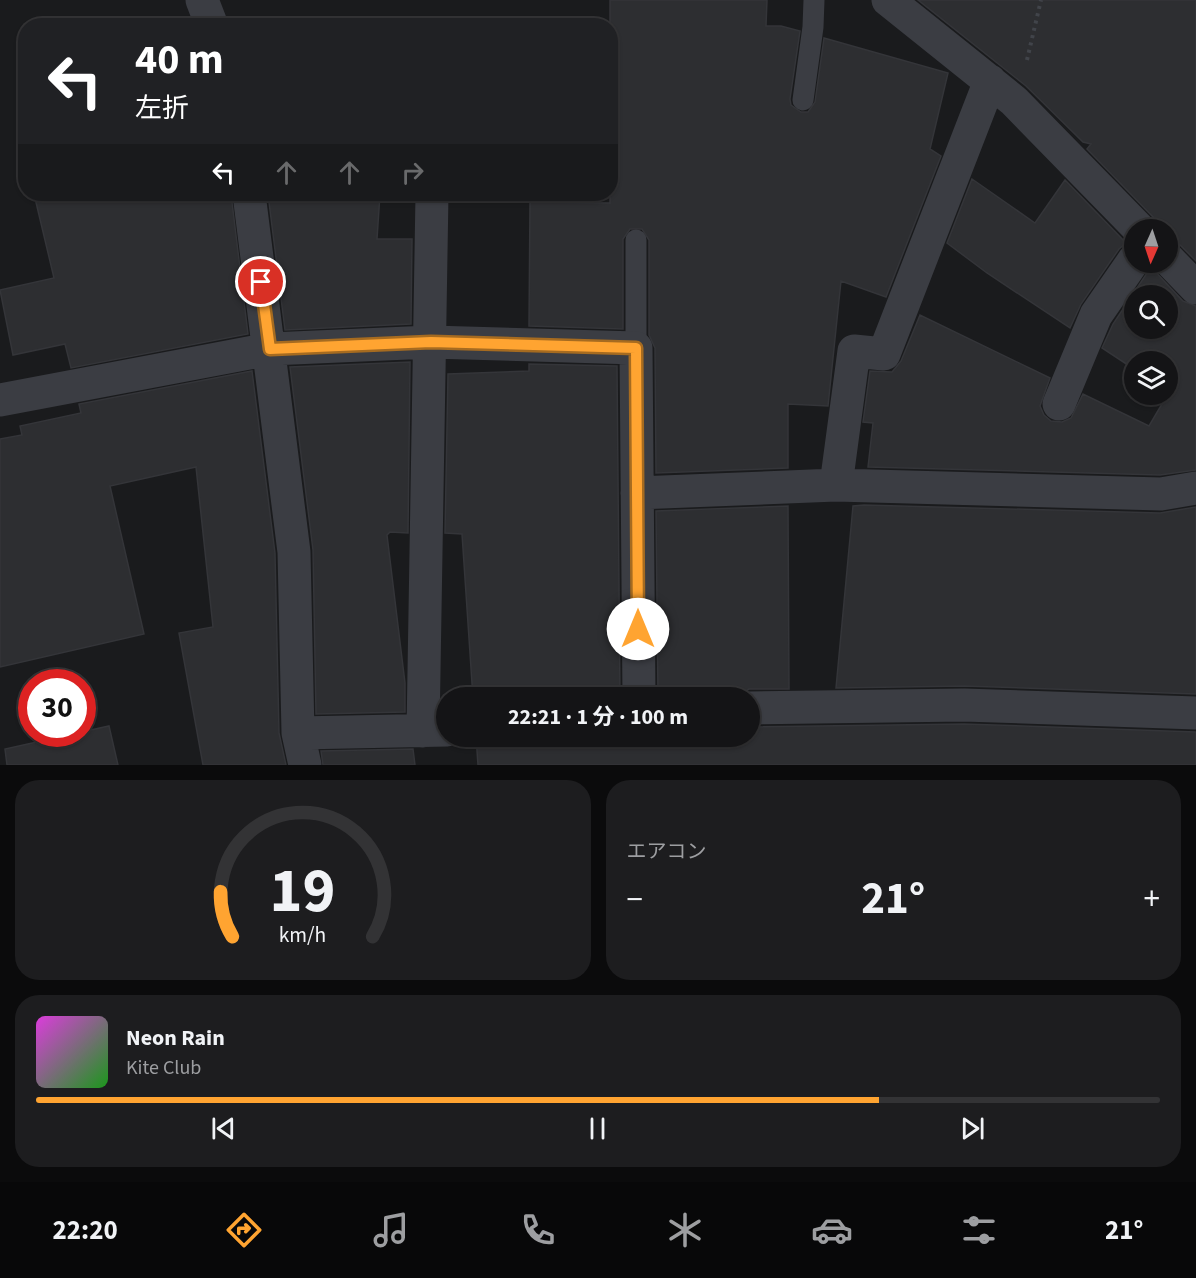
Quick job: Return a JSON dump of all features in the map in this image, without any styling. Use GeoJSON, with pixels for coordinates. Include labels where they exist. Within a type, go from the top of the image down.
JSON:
{"type":"FeatureCollection","features":[{"type":"Feature","properties":{"kind":"street"},"geometry":{"type":"LineString","coordinates":[[202,0],[209,18]]}},
{"type":"Feature","properties":{"kind":"street"},"geometry":{"type":"LineString","coordinates":[[888,0],[1002,91],[1129,219]]}},
{"type":"Feature","properties":{"kind":"street"},"geometry":{"type":"LineString","coordinates":[[836,484],[854,351],[884,354],[1002,91]]}},
{"type":"Feature","properties":{"kind":"street"},"geometry":{"type":"LineString","coordinates":[[250,201],[294,552],[298,733],[305,765]]}},
{"type":"Feature","properties":{"kind":"street"},"geometry":{"type":"LineString","coordinates":[[298,733],[435,731],[432,201]]}},
{"type":"Feature","properties":{"kind":"street"},"geometry":{"type":"LineString","coordinates":[[1178,269],[1196,288]]}},
{"type":"Feature","properties":{"kind":"street"},"geometry":{"type":"LineString","coordinates":[[1059,404],[1096,315],[1125,273]]}},
{"type":"Feature","properties":{"kind":"street"},"geometry":{"type":"LineString","coordinates":[[0,400],[270,349],[431,342],[636,348],[639,687]]}},
{"type":"Feature","properties":{"kind":"street"},"geometry":{"type":"LineString","coordinates":[[637,493],[836,484],[1161,495],[1196,488]]}},
{"type":"Feature","properties":{"kind":"street"},"geometry":{"type":"LineString","coordinates":[[760,708],[964,705],[1196,713]]}},
{"type":"Feature","properties":{"kind":"lane"},"geometry":{"type":"LineString","coordinates":[[803,100],[814,0]]}},
{"type":"Feature","properties":{"kind":"lane"},"geometry":{"type":"LineString","coordinates":[[636,240],[636,348]]}},
{"type":"Feature","properties":{"kind":"path"},"geometry":{"type":"LineString","coordinates":[[1002,91],[1041,0]]}},
{"type":"Feature","properties":{"kind":"building"},"geometry":{"type":"Polygon","coordinates":[[[610,0],[767,0],[766,26],[781,26],[800,31],[790,99],[791,105],[801,112],[808,112],[815,102],[824,38],[948,73],[930,149],[941,156],[886,297],[841,281],[828,406],[788,404],[788,468],[656,473],[655,348],[649,335],[649,240],[642,229],[630,229],[623,239],[623,329],[529,326],[530,202],[610,203],[610,201],[618,201],[618,18],[610,18],[610,0]]]}},
{"type":"Feature","properties":{"kind":"building"},"geometry":{"type":"Polygon","coordinates":[[[918,0],[1196,0],[1196,261],[1178,244],[1178,219],[1154,219],[1087,149],[1091,144],[1083,142],[1026,86],[918,0]]]}},
{"type":"Feature","properties":{"kind":"building"},"geometry":{"type":"Polygon","coordinates":[[[972,179],[1035,223],[1065,180],[1124,241],[1124,245],[1081,304],[1070,328],[987,273],[947,243],[972,179]]]}},
{"type":"Feature","properties":{"kind":"building"},"geometry":{"type":"Polygon","coordinates":[[[36,201],[232,201],[248,334],[71,368],[65,344],[13,355],[0,290],[54,278],[36,201]]]}},
{"type":"Feature","properties":{"kind":"building"},"geometry":{"type":"Polygon","coordinates":[[[269,201],[380,201],[377,239],[412,239],[411,324],[285,330],[269,201]]]}},
{"type":"Feature","properties":{"kind":"building"},"geometry":{"type":"Polygon","coordinates":[[[1147,273],[1157,273],[1168,285],[1139,285],[1147,273]]]}},
{"type":"Feature","properties":{"kind":"building"},"geometry":{"type":"Polygon","coordinates":[[[1178,296],[1183,301],[1196,306],[1196,470],[1160,475],[868,467],[873,423],[863,422],[870,371],[892,372],[901,361],[920,315],[1050,378],[1040,406],[1044,415],[1051,421],[1062,422],[1071,418],[1083,394],[1149,426],[1161,405],[1178,405],[1178,351],[1124,351],[1124,362],[1102,348],[1124,308],[1124,339],[1178,339],[1178,296]]]}},
{"type":"Feature","properties":{"kind":"building"},"geometry":{"type":"Polygon","coordinates":[[[410,362],[408,533],[390,532],[387,535],[405,683],[405,712],[316,714],[313,550],[290,367],[410,362]]]}},
{"type":"Feature","properties":{"kind":"building"},"geometry":{"type":"Polygon","coordinates":[[[529,364],[617,366],[620,687],[472,687],[462,534],[445,533],[448,374],[529,371],[529,364]]]}},
{"type":"Feature","properties":{"kind":"building"},"geometry":{"type":"Polygon","coordinates":[[[252,371],[275,553],[279,733],[286,765],[203,765],[179,633],[213,627],[196,467],[110,486],[144,634],[0,667],[0,439],[22,435],[20,426],[81,413],[79,404],[252,371]]]}},
{"type":"Feature","properties":{"kind":"building"},"geometry":{"type":"Polygon","coordinates":[[[788,506],[789,689],[658,687],[656,511],[788,506]]]}},
{"type":"Feature","properties":{"kind":"building"},"geometry":{"type":"Polygon","coordinates":[[[853,506],[1160,513],[1196,507],[1196,694],[964,686],[836,688],[853,506]]]}},
{"type":"Feature","properties":{"kind":"building"},"geometry":{"type":"Polygon","coordinates":[[[964,724],[1196,732],[1196,765],[478,765],[477,747],[760,747],[760,727],[964,724]]]}},
{"type":"Feature","properties":{"kind":"building"},"geometry":{"type":"Polygon","coordinates":[[[109,726],[118,765],[7,765],[5,749],[18,746],[96,747],[96,729],[109,726]]]}},
{"type":"Feature","properties":{"kind":"building"},"geometry":{"type":"Polygon","coordinates":[[[413,749],[415,765],[323,765],[321,751],[413,749]]]}},
{"type":"Feature","properties":{"kind":"route"},"geometry":{"type":"LineString","coordinates":[[261,282],[270,349],[431,342],[636,348],[638,629]]}}]}
